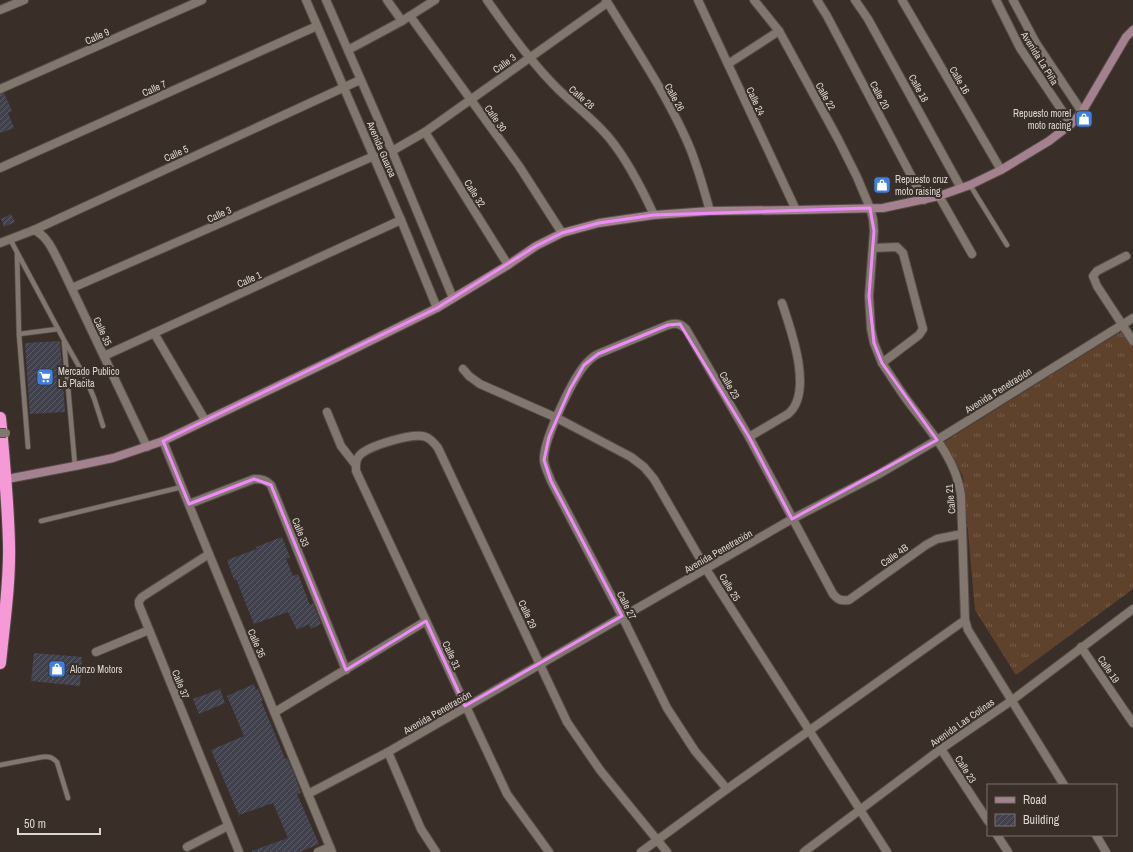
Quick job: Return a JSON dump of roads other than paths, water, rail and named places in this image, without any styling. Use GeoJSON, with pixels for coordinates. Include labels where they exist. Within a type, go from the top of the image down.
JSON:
{"type":"FeatureCollection","features":[{"type":"Feature","properties":{"kind":"highway"},"geometry":{"type":"LineString","coordinates":[[0,418],[3,480],[9,545],[6,608],[0,663]]}},
{"type":"Feature","properties":{"kind":"main road"},"geometry":{"type":"LineString","coordinates":[[3,480],[113,458],[164,441],[437,308],[536,246],[562,233],[599,223],[654,215],[710,211],[883,208],[924,200],[970,185],[1001,170],[1049,141],[1071,124],[1082,112],[1126,37],[1133,30]]}},
{"type":"Feature","properties":{"kind":"street"},"geometry":{"type":"LineString","coordinates":[[4,5],[24,0]]}},
{"type":"Feature","properties":{"kind":"street","name":"Calle 9"},"geometry":{"type":"LineString","coordinates":[[0,89],[202,0]]}},
{"type":"Feature","properties":{"kind":"street","name":"Avenida Guaroa"},"geometry":{"type":"LineString","coordinates":[[306,0],[374,156],[437,308]]}},
{"type":"Feature","properties":{"kind":"street","name":"Avenida Guaroa"},"geometry":{"type":"LineString","coordinates":[[326,0],[392,151],[453,298]]}},
{"type":"Feature","properties":{"kind":"street"},"geometry":{"type":"LineString","coordinates":[[387,0],[402,21]]}},
{"type":"Feature","properties":{"kind":"street"},"geometry":{"type":"LineString","coordinates":[[348,50],[402,21],[435,0]]}},
{"type":"Feature","properties":{"kind":"street","name":"Calle 28"},"geometry":{"type":"LineString","coordinates":[[487,0],[530,57],[553,84],[610,138],[643,193],[654,215]]}},
{"type":"Feature","properties":{"kind":"street","name":"Calle 24"},"geometry":{"type":"LineString","coordinates":[[698,0],[796,210]]}},
{"type":"Feature","properties":{"kind":"street","name":"Calle 22"},"geometry":{"type":"LineString","coordinates":[[754,0],[779,31],[847,158],[870,208]]}},
{"type":"Feature","properties":{"kind":"street","name":"Calle 20"},"geometry":{"type":"LineString","coordinates":[[817,0],[831,22],[924,200]]}},
{"type":"Feature","properties":{"kind":"street","name":"Calle 18"},"geometry":{"type":"LineString","coordinates":[[856,0],[876,32],[961,188]]}},
{"type":"Feature","properties":{"kind":"street","name":"Calle 16"},"geometry":{"type":"LineString","coordinates":[[902,0],[1001,170]]}},
{"type":"Feature","properties":{"kind":"street","name":"Avenida La Piña"},"geometry":{"type":"LineString","coordinates":[[996,0],[1020,48],[1071,124]]}},
{"type":"Feature","properties":{"kind":"street","name":"Calle 3"},"geometry":{"type":"LineString","coordinates":[[392,151],[425,132],[471,100],[606,1]]}},
{"type":"Feature","properties":{"kind":"street","name":"Calle 26"},"geometry":{"type":"LineString","coordinates":[[606,1],[648,68],[687,141],[700,175],[710,211]]}},
{"type":"Feature","properties":{"kind":"street","name":"Avenida La Piña"},"geometry":{"type":"LineString","coordinates":[[1015,1],[1036,44],[1082,112]]}},
{"type":"Feature","properties":{"kind":"street","name":"Calle 30"},"geometry":{"type":"LineString","coordinates":[[410,16],[518,166],[562,233]]}},
{"type":"Feature","properties":{"kind":"street","name":"Calle 7"},"geometry":{"type":"LineString","coordinates":[[0,168],[317,26]]}},
{"type":"Feature","properties":{"kind":"street"},"geometry":{"type":"LineString","coordinates":[[728,64],[779,31]]}},
{"type":"Feature","properties":{"kind":"street","name":"Calle 5"},"geometry":{"type":"LineString","coordinates":[[0,243],[34,230],[360,80]]}},
{"type":"Feature","properties":{"kind":"street","name":"Calle 32"},"geometry":{"type":"LineString","coordinates":[[425,132],[508,264]]}},
{"type":"Feature","properties":{"kind":"street","name":"Calle 3"},"geometry":{"type":"LineString","coordinates":[[72,288],[374,156]]}},
{"type":"Feature","properties":{"kind":"street"},"geometry":{"type":"LineString","coordinates":[[939,196],[972,254]]}},
{"type":"Feature","properties":{"kind":"street","name":"Calle 21"},"geometry":{"type":"LineString","coordinates":[[870,208],[873,219],[870,296],[871,329],[874,343],[882,363],[937,440],[950,461],[959,482],[961,495],[965,620],[968,630],[972,639],[1063,784]]}},
{"type":"Feature","properties":{"kind":"street","name":"Calle 1"},"geometry":{"type":"LineString","coordinates":[[104,356],[401,220]]}},
{"type":"Feature","properties":{"kind":"street","name":"Calle 35"},"geometry":{"type":"LineString","coordinates":[[34,230],[40,233],[48,242],[72,288],[147,447]]}},
{"type":"Feature","properties":{"kind":"street"},"geometry":{"type":"LineString","coordinates":[[873,248],[897,247],[903,253],[923,329],[919,335],[882,363]]}},
{"type":"Feature","properties":{"kind":"street"},"geometry":{"type":"LineString","coordinates":[[1126,256],[1097,271],[1093,276],[1097,286],[1133,341]]}},
{"type":"Feature","properties":{"kind":"street"},"geometry":{"type":"LineString","coordinates":[[748,437],[788,414],[798,402],[800,385],[799,365],[789,323],[782,303]]}},
{"type":"Feature","properties":{"kind":"street","name":"Avenida Penetración"},"geometry":{"type":"LineString","coordinates":[[308,794],[388,752],[465,706],[792,519],[879,474],[937,440],[1133,318]]}},
{"type":"Feature","properties":{"kind":"street","name":"Calle 23"},"geometry":{"type":"LineString","coordinates":[[557,418],[572,384],[584,365],[592,357],[668,325],[674,323],[680,324],[686,329],[748,437],[833,594],[842,601]]}},
{"type":"Feature","properties":{"kind":"street"},"geometry":{"type":"LineString","coordinates":[[154,333],[205,420]]}},
{"type":"Feature","properties":{"kind":"street","name":"Calle 25"},"geometry":{"type":"LineString","coordinates":[[463,369],[469,376],[480,384],[557,418],[631,457],[644,466],[654,479],[706,569],[887,852]]}},
{"type":"Feature","properties":{"kind":"street","name":"Calle 31"},"geometry":{"type":"LineString","coordinates":[[327,412],[341,446],[357,461],[356,471],[507,794],[549,852]]}},
{"type":"Feature","properties":{"kind":"street","name":"Calle 27"},"geometry":{"type":"LineString","coordinates":[[557,418],[545,448],[544,460],[555,488],[622,616],[667,708],[695,751],[727,789]]}},
{"type":"Feature","properties":{"kind":"street","name":"Calle 29"},"geometry":{"type":"LineString","coordinates":[[357,461],[368,449],[406,437],[427,437],[438,448],[567,722],[600,770],[667,852]]}},
{"type":"Feature","properties":{"kind":"street","name":"Calle 35"},"geometry":{"type":"LineString","coordinates":[[164,441],[208,554],[275,712],[331,850]]}},
{"type":"Feature","properties":{"kind":"street","name":"Calle 33"},"geometry":{"type":"LineString","coordinates":[[189,504],[254,479],[261,479],[271,485],[346,670]]}},
{"type":"Feature","properties":{"kind":"street","name":"Calle 4B"},"geometry":{"type":"LineString","coordinates":[[842,601],[848,600],[932,541],[962,534]]}},
{"type":"Feature","properties":{"kind":"street","name":"Calle 37"},"geometry":{"type":"LineString","coordinates":[[208,554],[142,597],[139,601],[139,605],[239,852]]}},
{"type":"Feature","properties":{"kind":"street","name":"Avenida Las Colinas"},"geometry":{"type":"LineString","coordinates":[[804,852],[941,749],[1011,700],[1133,609]]}},
{"type":"Feature","properties":{"kind":"street"},"geometry":{"type":"LineString","coordinates":[[640,852],[965,620]]}},
{"type":"Feature","properties":{"kind":"street"},"geometry":{"type":"LineString","coordinates":[[275,712],[426,622]]}},
{"type":"Feature","properties":{"kind":"street"},"geometry":{"type":"LineString","coordinates":[[96,652],[149,630]]}},
{"type":"Feature","properties":{"kind":"street","name":"Calle 19"},"geometry":{"type":"LineString","coordinates":[[1081,647],[1133,723]]}},
{"type":"Feature","properties":{"kind":"street","name":"Calle 23"},"geometry":{"type":"LineString","coordinates":[[941,749],[987,819]]}},
{"type":"Feature","properties":{"kind":"street"},"geometry":{"type":"LineString","coordinates":[[388,752],[421,828],[436,852]]}},
{"type":"Feature","properties":{"kind":"street"},"geometry":{"type":"LineString","coordinates":[[187,847],[228,826]]}},
{"type":"Feature","properties":{"kind":"street"},"geometry":{"type":"LineString","coordinates":[[998,836],[1008,852]]}},
{"type":"Feature","properties":{"kind":"street"},"geometry":{"type":"LineString","coordinates":[[1097,836],[1106,852]]}},
{"type":"Feature","properties":{"kind":"street"},"geometry":{"type":"LineString","coordinates":[[318,852],[331,850]]}},
{"type":"Feature","properties":{"kind":"lane"},"geometry":{"type":"LineString","coordinates":[[970,185],[1007,245]]}},
{"type":"Feature","properties":{"kind":"lane"},"geometry":{"type":"LineString","coordinates":[[10,239],[85,377],[94,398],[103,426]]}},
{"type":"Feature","properties":{"kind":"lane"},"geometry":{"type":"LineString","coordinates":[[17,252],[19,334],[28,447]]}},
{"type":"Feature","properties":{"kind":"lane"},"geometry":{"type":"LineString","coordinates":[[19,334],[58,329]]}},
{"type":"Feature","properties":{"kind":"lane"},"geometry":{"type":"LineString","coordinates":[[64,340],[75,466]]}},
{"type":"Feature","properties":{"kind":"lane"},"geometry":{"type":"LineString","coordinates":[[41,521],[182,487]]}},
{"type":"Feature","properties":{"kind":"lane"},"geometry":{"type":"LineString","coordinates":[[0,765],[49,756],[54,758],[57,762],[68,798]]}},
{"type":"Feature","properties":{"kind":"place","name":"Repuesto morel moto racing"},"geometry":{"type":"Point","coordinates":[1084,119]}},
{"type":"Feature","properties":{"kind":"place","name":"Repuesto cruz moto raising"},"geometry":{"type":"Point","coordinates":[882,185]}},
{"type":"Feature","properties":{"kind":"place","name":"Mercado Publico La Placita"},"geometry":{"type":"Point","coordinates":[45,377]}},
{"type":"Feature","properties":{"kind":"place","name":"Alonzo Motors"},"geometry":{"type":"Point","coordinates":[57,669]}}]}
